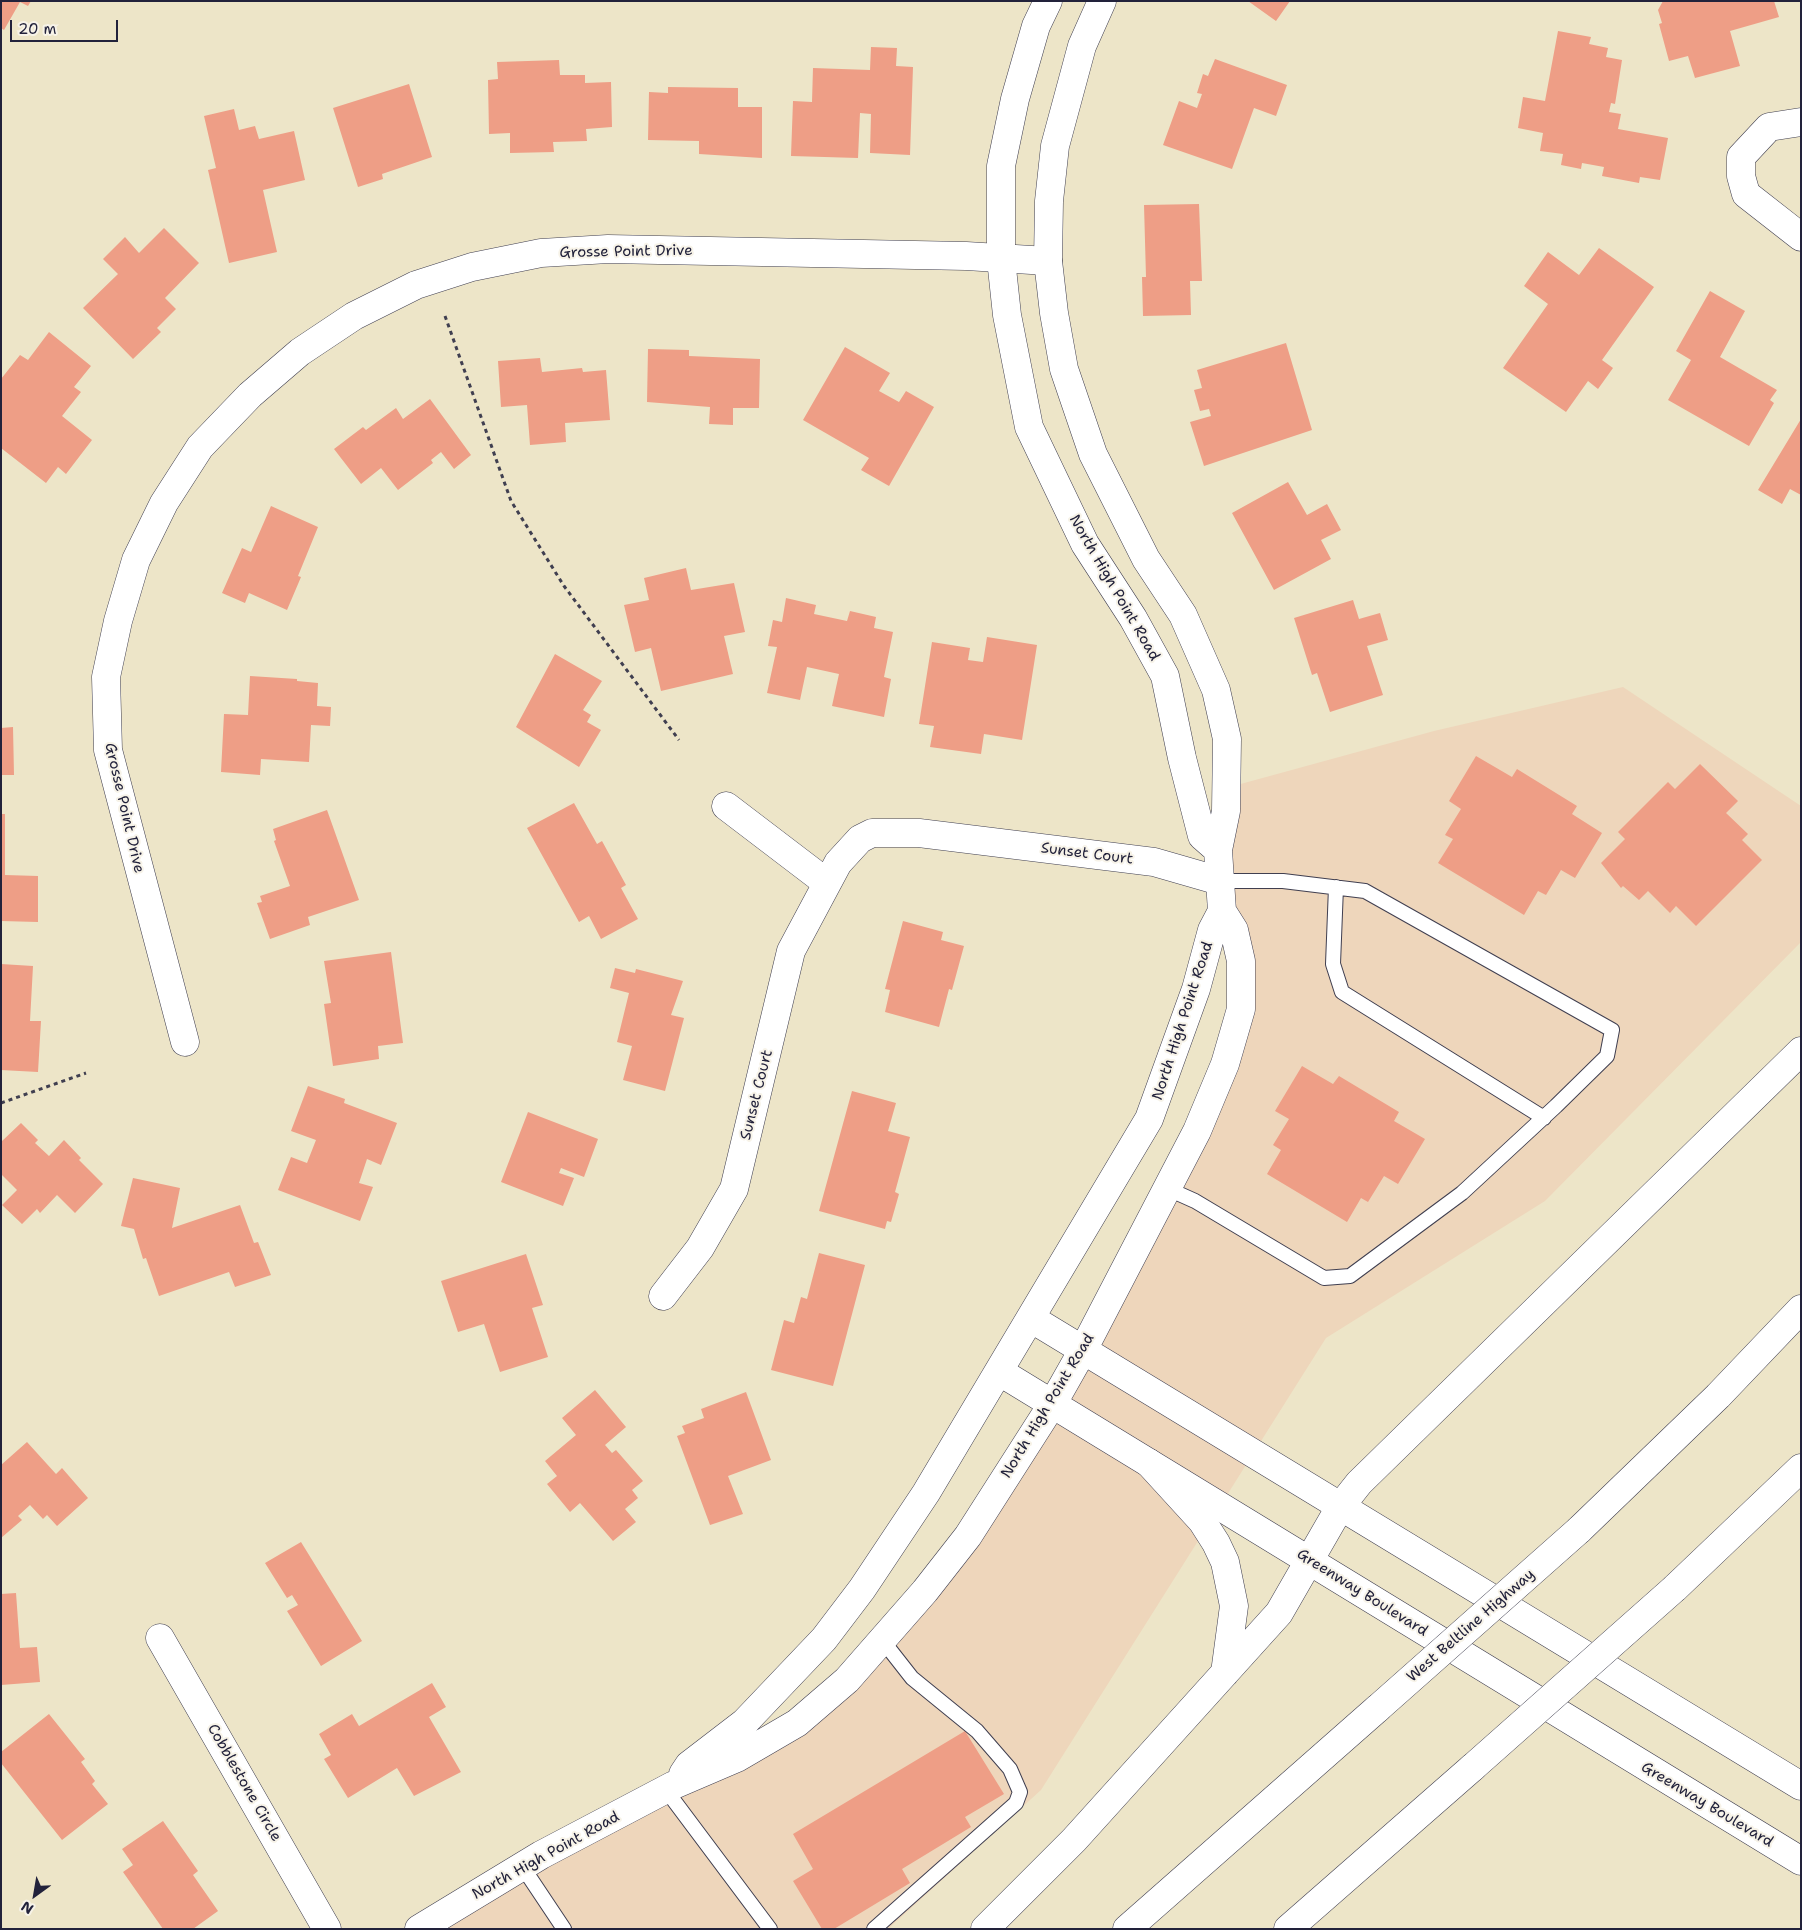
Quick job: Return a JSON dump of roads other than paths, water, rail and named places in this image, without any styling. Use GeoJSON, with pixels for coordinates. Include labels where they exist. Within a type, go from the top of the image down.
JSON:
{"type":"FeatureCollection","features":[{"type":"Feature","properties":{"kind":"main road","name":"North High Point Road"},"geometry":{"type":"LineString","coordinates":[[1048,1],[1036,26],[1015,99],[1001,166],[1001,259],[1007,315],[1029,427],[1085,544],[1133,618],[1165,676],[1182,758],[1202,836],[1218,850]]}},
{"type":"Feature","properties":{"kind":"main road","name":"North High Point Road"},"geometry":{"type":"LineString","coordinates":[[418,1929],[522,1866],[670,1788],[737,1758],[798,1723],[847,1680],[883,1641],[968,1536],[1053,1403],[1083,1350],[1197,1130],[1225,1064],[1241,1008],[1241,962],[1234,930],[1222,910],[1218,850],[1226,811],[1227,739],[1216,690],[1183,615],[1146,559],[1093,454],[1064,369],[1054,314],[1048,261],[1049,200],[1055,146],[1082,46],[1102,1]]}},
{"type":"Feature","properties":{"kind":"main road"},"geometry":{"type":"LineString","coordinates":[[1801,122],[1769,127],[1741,157],[1741,176],[1746,194],[1801,237]]}},
{"type":"Feature","properties":{"kind":"main road","name":"Grosse Point Drive"},"geometry":{"type":"LineString","coordinates":[[184,1042],[108,750],[106,677],[118,621],[136,560],[164,503],[200,447],[250,395],[300,352],[354,316],[416,285],[472,267],[540,253],[618,249],[966,256],[1048,261]]}},
{"type":"Feature","properties":{"kind":"main road"},"geometry":{"type":"LineString","coordinates":[[726,806],[827,883]]}},
{"type":"Feature","properties":{"kind":"main road","name":"Sunset Court"},"geometry":{"type":"LineString","coordinates":[[662,1296],[700,1248],[734,1189],[791,951],[838,863],[860,840],[872,833],[918,833],[1154,862],[1220,881]]}},
{"type":"Feature","properties":{"kind":"main road","name":"North High Point Road"},"geometry":{"type":"LineString","coordinates":[[670,1788],[689,1765],[745,1722],[796,1670],[842,1617],[926,1493],[1032,1319],[1150,1119],[1196,989],[1212,930],[1222,910]]}},
{"type":"Feature","properties":{"kind":"main road"},"geometry":{"type":"LineString","coordinates":[[985,1929],[1074,1840],[1279,1612],[1340,1507],[1359,1483],[1801,1051]]}},
{"type":"Feature","properties":{"kind":"main road","name":"West Beltline Highway"},"geometry":{"type":"LineString","coordinates":[[1127,1929],[1579,1530],[1718,1396],[1801,1309]]}},
{"type":"Feature","properties":{"kind":"main road"},"geometry":{"type":"LineString","coordinates":[[1032,1319],[1801,1786]]}},
{"type":"Feature","properties":{"kind":"main road","name":"Greenway Boulevard"},"geometry":{"type":"LineString","coordinates":[[1000,1372],[1801,1861]]}},
{"type":"Feature","properties":{"kind":"main road"},"geometry":{"type":"LineString","coordinates":[[1149,1463],[1202,1521],[1216,1543],[1224,1562],[1234,1606],[1224,1673]]}},
{"type":"Feature","properties":{"kind":"main road"},"geometry":{"type":"LineString","coordinates":[[1288,1929],[1675,1588],[1801,1468]]}},
{"type":"Feature","properties":{"kind":"main road","name":"Cobblestone Circle"},"geometry":{"type":"LineString","coordinates":[[160,1638],[327,1929]]}},
{"type":"Feature","properties":{"kind":"lane"},"geometry":{"type":"LineString","coordinates":[[1166,1188],[1195,1201],[1324,1278],[1350,1276],[1462,1193],[1544,1118],[1607,1056],[1612,1030],[1365,891],[1283,881],[1220,881]]}},
{"type":"Feature","properties":{"kind":"lane"},"geometry":{"type":"LineString","coordinates":[[1336,887],[1333,964],[1342,992],[1544,1118]]}},
{"type":"Feature","properties":{"kind":"lane"},"geometry":{"type":"LineString","coordinates":[[874,1929],[1010,1808],[1016,1802],[1020,1792],[1010,1769],[976,1731],[912,1678],[883,1641]]}},
{"type":"Feature","properties":{"kind":"lane"},"geometry":{"type":"LineString","coordinates":[[670,1788],[770,1929]]}},
{"type":"Feature","properties":{"kind":"lane"},"geometry":{"type":"LineString","coordinates":[[522,1866],[564,1929]]}}]}
